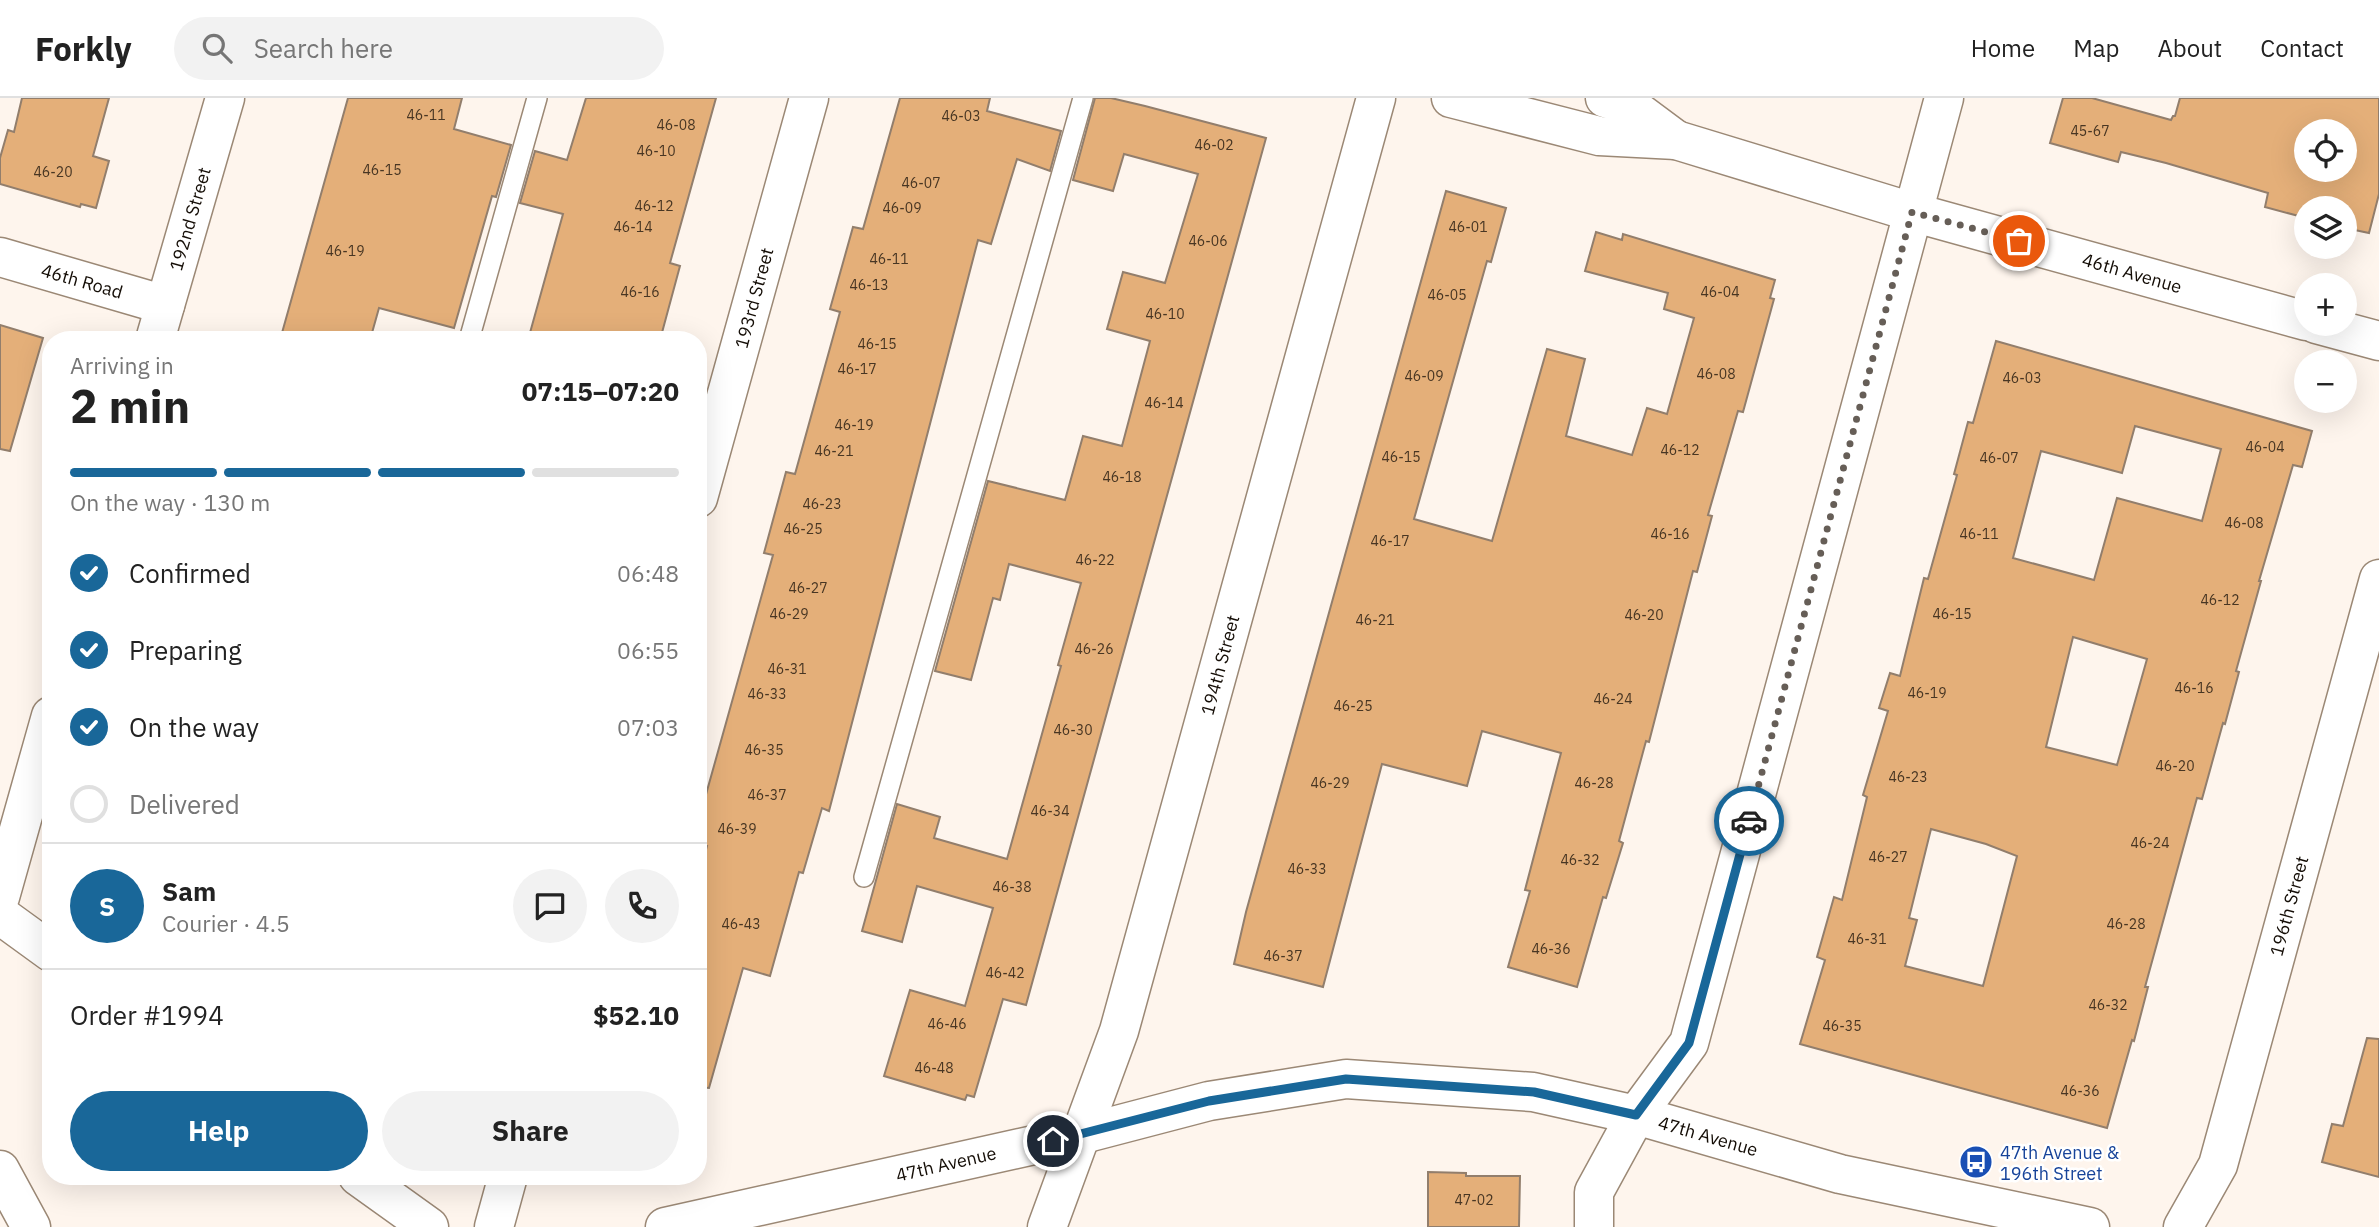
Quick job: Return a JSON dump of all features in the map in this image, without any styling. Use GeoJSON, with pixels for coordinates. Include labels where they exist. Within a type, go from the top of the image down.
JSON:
{"type":"FeatureCollection","features":[{"type":"Feature","properties":{"kind":"street","name":"192nd Street"},"geometry":{"type":"LineString","coordinates":[[160,322],[225,98]]}},
{"type":"Feature","properties":{"kind":"street","name":"193rd Street"},"geometry":{"type":"LineString","coordinates":[[707,466],[809,98]]}},
{"type":"Feature","properties":{"kind":"street","name":"194th Street"},"geometry":{"type":"LineString","coordinates":[[1047,1227],[1119,1031],[1376,98]]}},
{"type":"Feature","properties":{"kind":"street","name":"46th Avenue"},"geometry":{"type":"LineString","coordinates":[[1451,98],[1599,136],[1676,141],[1912,212],[2294,318]]}},
{"type":"Feature","properties":{"kind":"street","name":"46th Avenue"},"geometry":{"type":"LineString","coordinates":[[1605,98],[1629,105],[1676,141]]}},
{"type":"Feature","properties":{"kind":"street"},"geometry":{"type":"LineString","coordinates":[[1594,1227],[1594,1192],[1636,1115],[1689,1043],[1944,98]]}},
{"type":"Feature","properties":{"kind":"street","name":"46th Road"},"geometry":{"type":"LineString","coordinates":[[0,257],[160,322]]}},
{"type":"Feature","properties":{"kind":"street"},"geometry":{"type":"LineString","coordinates":[[2357,335],[2379,341]]}},
{"type":"Feature","properties":{"kind":"street","name":"196th Street"},"geometry":{"type":"LineString","coordinates":[[2183,1227],[2218,1165],[2379,579]]}},
{"type":"Feature","properties":{"kind":"street"},"geometry":{"type":"LineString","coordinates":[[0,897],[42,748]]}},
{"type":"Feature","properties":{"kind":"street"},"geometry":{"type":"LineString","coordinates":[[0,915],[42,945]]}},
{"type":"Feature","properties":{"kind":"street","name":"47th Avenue"},"geometry":{"type":"LineString","coordinates":[[665,1227],[1079,1135],[1209,1101],[1346,1079],[1534,1092],[1636,1115],[1840,1174],[2090,1227]]}},
{"type":"Feature","properties":{"kind":"street"},"geometry":{"type":"LineString","coordinates":[[0,1170],[32,1227]]}},
{"type":"Feature","properties":{"kind":"street"},"geometry":{"type":"LineString","coordinates":[[371,1185],[429,1227]]}},
{"type":"Feature","properties":{"kind":"street"},"geometry":{"type":"LineString","coordinates":[[494,1227],[506,1185]]}},
{"type":"Feature","properties":{"kind":"lane"},"geometry":{"type":"LineString","coordinates":[[472,331],[537,98]]}},
{"type":"Feature","properties":{"kind":"lane"},"geometry":{"type":"LineString","coordinates":[[864,877],[1083,98]]}},
{"type":"Feature","properties":{"kind":"building"},"geometry":{"type":"Polygon","coordinates":[[[22,98],[109,98],[93,156],[109,161],[96,208],[81,204],[80,207],[0,184],[0,158],[8,130],[14,132],[22,98]]]}},
{"type":"Feature","properties":{"kind":"building"},"geometry":{"type":"Polygon","coordinates":[[[348,98],[462,98],[454,129],[511,145],[496,197],[492,196],[454,328],[379,308],[373,331],[283,331],[348,98]]]}},
{"type":"Feature","properties":{"kind":"building"},"geometry":{"type":"Polygon","coordinates":[[[586,98],[716,98],[670,263],[680,266],[662,331],[530,331],[563,214],[520,203],[535,151],[567,160],[586,98]]]}},
{"type":"Feature","properties":{"kind":"building"},"geometry":{"type":"Polygon","coordinates":[[[900,98],[990,98],[987,111],[1061,131],[1050,171],[1017,159],[991,244],[978,240],[829,811],[822,808],[803,873],[799,872],[770,976],[743,968],[707,1088],[707,791],[773,555],[764,553],[786,472],[795,474],[840,312],[830,309],[853,227],[863,229],[900,98]]]}},
{"type":"Feature","properties":{"kind":"building"},"geometry":{"type":"Polygon","coordinates":[[[1095,98],[1111,98],[1266,138],[1026,1005],[1003,999],[974,1097],[967,1095],[965,1100],[884,1076],[910,990],[965,1006],[993,908],[917,886],[902,942],[862,931],[897,804],[940,817],[934,838],[1007,859],[1061,666],[1058,665],[1081,583],[1009,564],[1000,600],[993,598],[971,680],[935,671],[988,481],[1065,500],[1083,436],[1122,446],[1150,341],[1107,329],[1123,272],[1165,283],[1198,174],[1124,154],[1113,191],[1073,180],[1095,98]]]}},
{"type":"Feature","properties":{"kind":"building"},"geometry":{"type":"Polygon","coordinates":[[[2063,98],[2092,98],[2171,120],[2175,116],[2180,98],[2379,98],[2379,194],[2369,233],[2357,230],[2357,196],[2294,196],[2294,215],[2265,207],[2268,193],[2121,152],[2118,162],[2050,143],[2063,98]]]}},
{"type":"Feature","properties":{"kind":"building"},"geometry":{"type":"Polygon","coordinates":[[[1446,191],[1506,208],[1491,262],[1487,261],[1414,519],[1492,541],[1547,349],[1585,359],[1566,436],[1632,455],[1647,408],[1667,414],[1694,318],[1664,309],[1668,293],[1585,271],[1596,232],[1622,240],[1623,234],[1775,280],[1770,298],[1774,299],[1743,412],[1738,411],[1708,515],[1712,516],[1697,572],[1693,571],[1649,742],[1646,741],[1619,841],[1623,843],[1606,898],[1603,897],[1577,987],[1508,967],[1530,891],[1525,890],[1561,753],[1482,731],[1467,786],[1382,764],[1323,987],[1234,964],[1246,912],[1446,191]]]}},
{"type":"Feature","properties":{"kind":"building"},"geometry":{"type":"Polygon","coordinates":[[[0,325],[42,338],[42,341],[10,451],[0,449],[0,325]]]}},
{"type":"Feature","properties":{"kind":"building"},"geometry":{"type":"Polygon","coordinates":[[[1996,341],[2312,431],[2302,467],[2293,465],[2259,581],[2225,724],[2223,723],[2202,799],[2197,798],[2145,987],[2148,987],[2134,1041],[2132,1040],[2107,1128],[1800,1044],[1825,960],[1817,957],[1834,897],[1842,900],[1867,797],[1863,795],[1888,711],[1879,708],[1890,673],[1900,676],[1924,578],[1928,579],[1957,475],[1954,474],[1968,422],[1973,423],[1996,341]],[[2135,426],[2122,473],[2041,451],[2013,558],[2094,580],[2117,498],[2202,521],[2221,449],[2135,426]],[[2073,637],[2046,747],[2117,765],[2147,659],[2073,637]],[[1931,829],[1909,918],[1917,920],[1905,966],[1983,986],[2017,856],[1986,844],[1931,829]]]}},
{"type":"Feature","properties":{"kind":"building"},"geometry":{"type":"Polygon","coordinates":[[[2367,1038],[2379,1039],[2379,1177],[2322,1162],[2332,1124],[2343,1126],[2367,1038]]]}},
{"type":"Feature","properties":{"kind":"building"},"geometry":{"type":"Polygon","coordinates":[[[1428,1172],[1466,1173],[1466,1176],[1520,1176],[1519,1227],[1428,1227],[1428,1172]]]}},
{"type":"Feature","properties":{"kind":"way so far"},"geometry":{"type":"LineString","coordinates":[[1749,821],[1912,212],[2019,241]]}},
{"type":"Feature","properties":{"kind":"place","name":"47th Avenue & 196th Street"},"geometry":{"type":"Point","coordinates":[1976,1162]}},
{"type":"Feature","properties":{"kind":"route"},"geometry":{"type":"LineString","coordinates":[[1053,1141],[1209,1101],[1346,1079],[1534,1092],[1636,1115],[1689,1043],[1749,821]]}}]}
